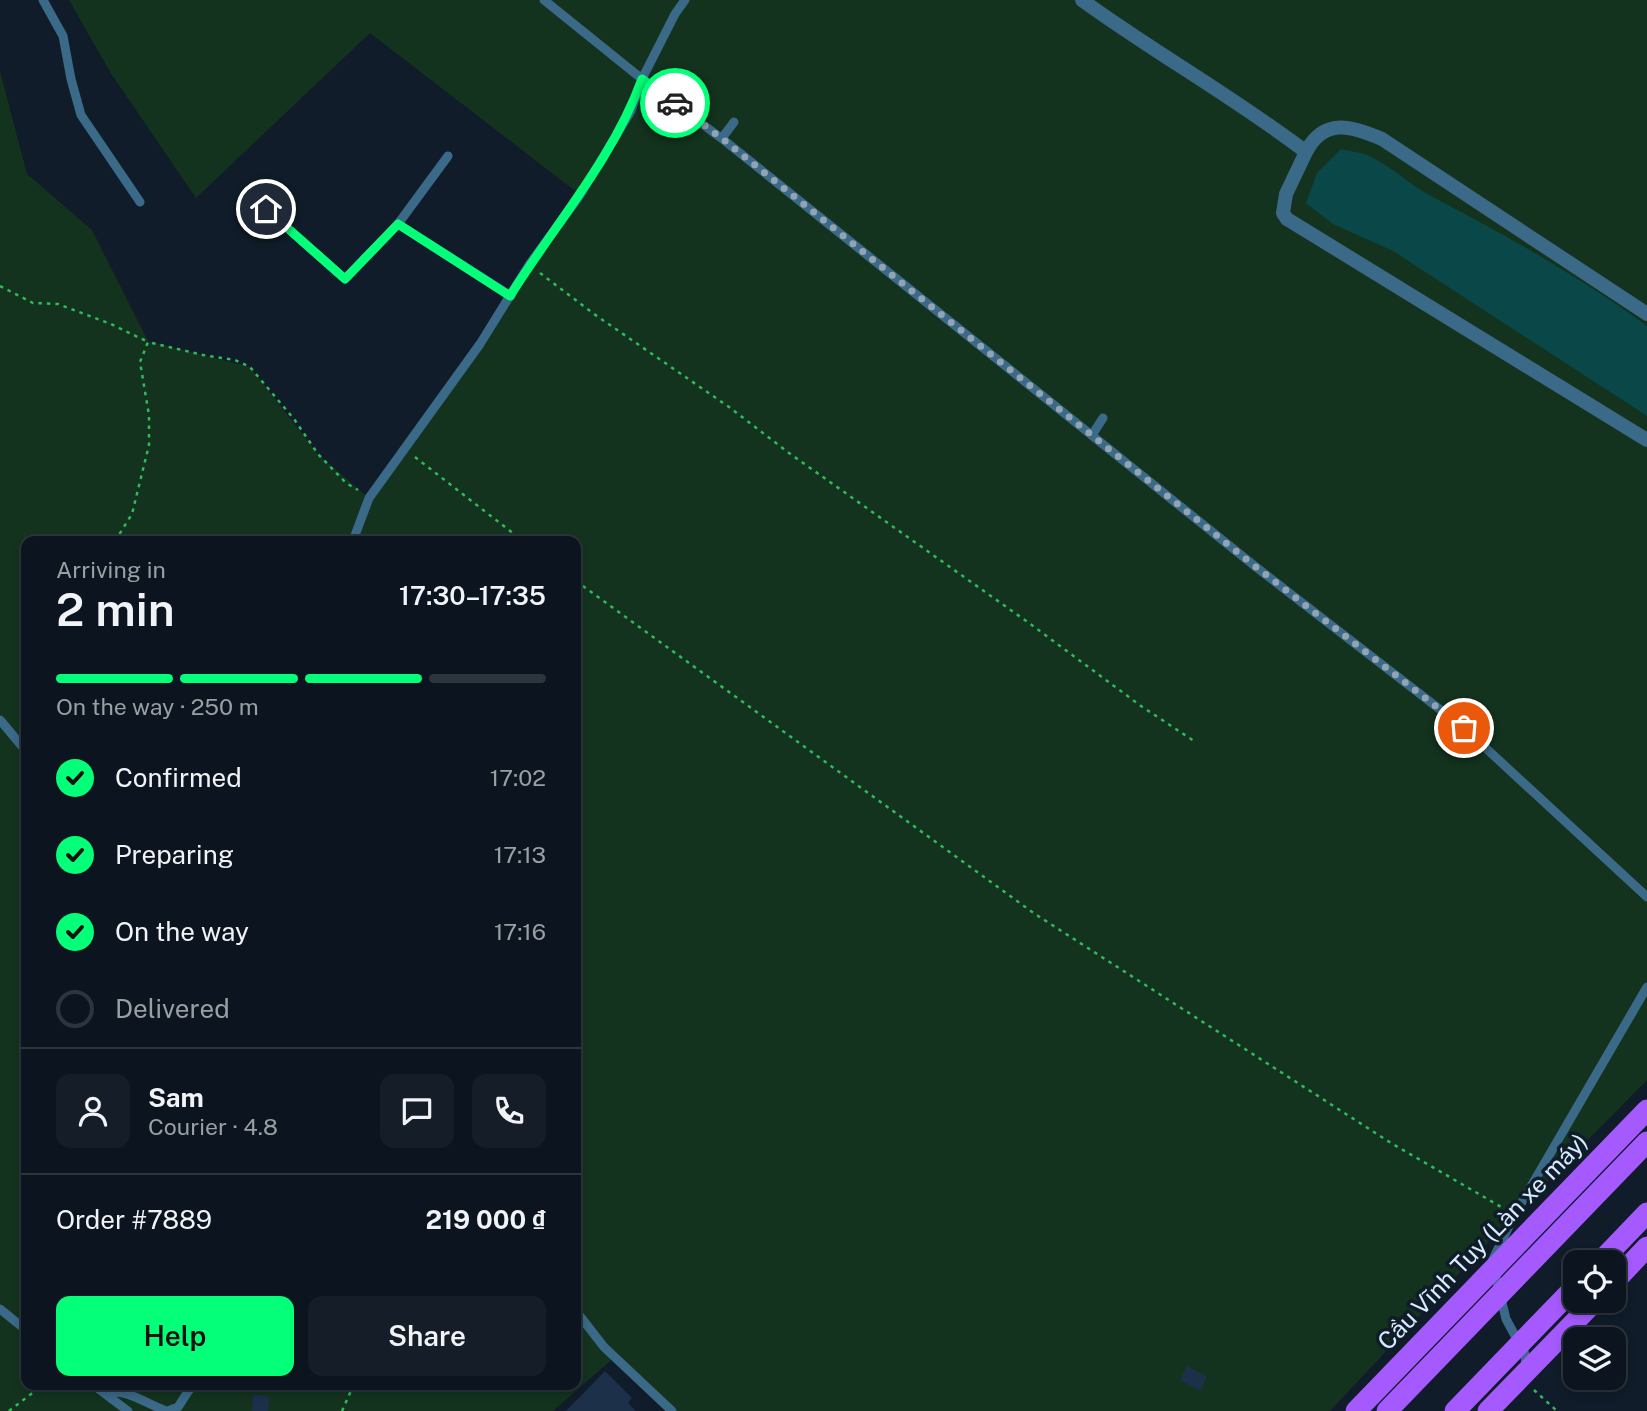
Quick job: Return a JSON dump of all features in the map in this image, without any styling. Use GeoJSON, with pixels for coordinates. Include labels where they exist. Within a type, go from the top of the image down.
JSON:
{"type":"FeatureCollection","features":[{"type":"Feature","properties":{"kind":"highway","name":"Cầu Vĩnh Tuy (Làn xe máy)"},"geometry":{"type":"LineString","coordinates":[[1356,1411],[1647,1110]]}},
{"type":"Feature","properties":{"kind":"highway"},"geometry":{"type":"LineString","coordinates":[[1387,1411],[1647,1142]]}},
{"type":"Feature","properties":{"kind":"highway"},"geometry":{"type":"LineString","coordinates":[[1612,1250],[1647,1213]]}},
{"type":"Feature","properties":{"kind":"highway"},"geometry":{"type":"LineString","coordinates":[[1626,1269],[1647,1247]]}},
{"type":"Feature","properties":{"kind":"highway"},"geometry":{"type":"LineString","coordinates":[[1455,1411],[1563,1299]]}},
{"type":"Feature","properties":{"kind":"highway"},"geometry":{"type":"LineString","coordinates":[[1489,1411],[1583,1313]]}},
{"type":"Feature","properties":{"kind":"street"},"geometry":{"type":"LineString","coordinates":[[1082,0],[1117,26],[1213,86],[1306,152]]}},
{"type":"Feature","properties":{"kind":"street"},"geometry":{"type":"LineString","coordinates":[[1647,314],[1382,139],[1367,132],[1337,127],[1323,131],[1306,152],[1286,194],[1283,213],[1287,219],[1647,440]]}},
{"type":"Feature","properties":{"kind":"lane"},"geometry":{"type":"LineString","coordinates":[[43,0],[63,36],[81,115],[140,202]]}},
{"type":"Feature","properties":{"kind":"lane"},"geometry":{"type":"LineString","coordinates":[[544,0],[642,79],[722,138],[1256,567],[1464,728],[1647,897]]}},
{"type":"Feature","properties":{"kind":"lane"},"geometry":{"type":"LineString","coordinates":[[355,536],[369,498],[480,344],[529,265],[580,195],[631,111],[642,79],[685,0]]}},
{"type":"Feature","properties":{"kind":"lane"},"geometry":{"type":"LineString","coordinates":[[722,138],[734,122]]}},
{"type":"Feature","properties":{"kind":"lane"},"geometry":{"type":"LineString","coordinates":[[266,209],[345,279],[398,224],[448,156]]}},
{"type":"Feature","properties":{"kind":"lane"},"geometry":{"type":"LineString","coordinates":[[398,224],[510,296]]}},
{"type":"Feature","properties":{"kind":"lane"},"geometry":{"type":"LineString","coordinates":[[1092,435],[1103,418]]}},
{"type":"Feature","properties":{"kind":"lane"},"geometry":{"type":"LineString","coordinates":[[1464,728],[1475,711]]}},
{"type":"Feature","properties":{"kind":"lane"},"geometry":{"type":"LineString","coordinates":[[0,720],[21,745]]}},
{"type":"Feature","properties":{"kind":"lane"},"geometry":{"type":"LineString","coordinates":[[1526,1378],[1525,1354],[1506,1319],[1492,1261],[1515,1214],[1647,987]]}},
{"type":"Feature","properties":{"kind":"lane"},"geometry":{"type":"LineString","coordinates":[[1626,1278],[1647,1256]]}},
{"type":"Feature","properties":{"kind":"lane"},"geometry":{"type":"LineString","coordinates":[[0,1309],[21,1326]]}},
{"type":"Feature","properties":{"kind":"lane"},"geometry":{"type":"LineString","coordinates":[[1496,1411],[1590,1313]]}},
{"type":"Feature","properties":{"kind":"lane"},"geometry":{"type":"LineString","coordinates":[[581,1317],[604,1347],[672,1411]]}},
{"type":"Feature","properties":{"kind":"lane"},"geometry":{"type":"LineString","coordinates":[[101,1390],[128,1411]]}},
{"type":"Feature","properties":{"kind":"lane"},"geometry":{"type":"LineString","coordinates":[[107,1394],[116,1391],[129,1394],[167,1411],[178,1407],[189,1390]]}},
{"type":"Feature","properties":{"kind":"path"},"geometry":{"type":"LineString","coordinates":[[529,265],[1141,706],[1194,741]]}},
{"type":"Feature","properties":{"kind":"path"},"geometry":{"type":"LineString","coordinates":[[0,286],[33,303],[58,304],[111,324],[148,342],[235,360],[250,367],[294,419],[318,454],[346,482],[369,498]]}},
{"type":"Feature","properties":{"kind":"path"},"geometry":{"type":"LineString","coordinates":[[118,536],[132,514],[149,445],[149,415],[140,362],[148,342]]}},
{"type":"Feature","properties":{"kind":"path"},"geometry":{"type":"LineString","coordinates":[[406,450],[517,536]]}},
{"type":"Feature","properties":{"kind":"path"},"geometry":{"type":"LineString","coordinates":[[581,585],[1035,914],[1391,1143],[1515,1214]]}},
{"type":"Feature","properties":{"kind":"path"},"geometry":{"type":"LineString","coordinates":[[1526,1378],[1536,1394],[1558,1411]]}},
{"type":"Feature","properties":{"kind":"path"},"geometry":{"type":"LineString","coordinates":[[9,1411],[36,1390]]}},
{"type":"Feature","properties":{"kind":"path"},"geometry":{"type":"LineString","coordinates":[[342,1411],[351,1390]]}},
{"type":"Feature","properties":{"kind":"shaded area"},"geometry":{"type":"Polygon","coordinates":[[[69,0],[1647,0],[1647,1080],[1515,1214],[1330,1411],[672,1411],[617,1355],[581,1386],[581,536],[21,536],[21,1390],[577,1390],[553,1411],[0,1411],[0,71],[27,174],[92,230],[148,341],[250,367],[318,454],[369,498],[579,194],[370,33],[196,198],[110,72],[69,0]]]}},
{"type":"Feature","properties":{"kind":"shaded area"},"geometry":{"type":"Polygon","coordinates":[[[1341,149],[1376,159],[1423,191],[1568,273],[1647,326],[1647,416],[1393,251],[1333,224],[1306,203],[1317,173],[1341,149]]]}},
{"type":"Feature","properties":{"kind":"building"},"geometry":{"type":"Polygon","coordinates":[[[1187,1366],[1207,1377],[1200,1391],[1180,1380],[1187,1366]]]}},
{"type":"Feature","properties":{"kind":"building"},"geometry":{"type":"Polygon","coordinates":[[[605,1371],[632,1398],[628,1403],[636,1411],[566,1411],[605,1371]]]}},
{"type":"Feature","properties":{"kind":"building"},"geometry":{"type":"Polygon","coordinates":[[[253,1395],[269,1396],[268,1411],[252,1411],[253,1395]]]}},
{"type":"Feature","properties":{"kind":"way so far"},"geometry":{"type":"LineString","coordinates":[[675,103],[1256,567],[1464,728]]}},
{"type":"Feature","properties":{"kind":"route"},"geometry":{"type":"LineString","coordinates":[[266,209],[345,279],[398,224],[510,296],[580,195],[631,111],[642,79],[675,103]]}}]}
